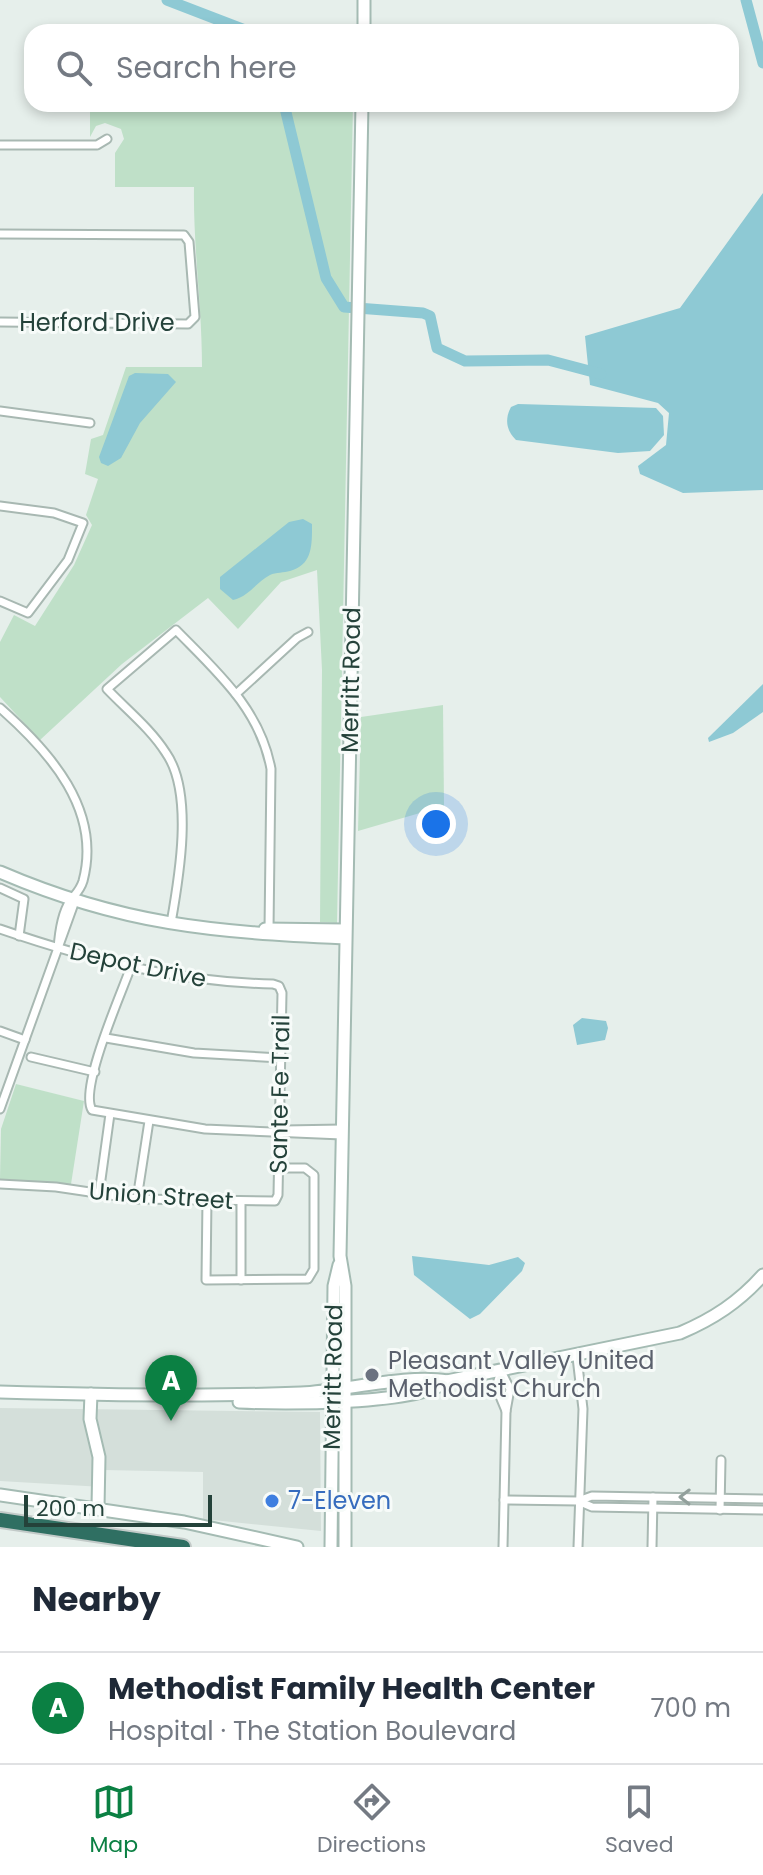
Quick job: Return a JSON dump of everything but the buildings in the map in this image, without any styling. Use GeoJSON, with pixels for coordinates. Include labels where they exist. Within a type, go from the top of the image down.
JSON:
{"type":"FeatureCollection","features":[{"type":"Feature","properties":{"kind":"highway"},"geometry":{"type":"LineString","coordinates":[[0,1520],[183,1547]]}},
{"type":"Feature","properties":{"kind":"main road"},"geometry":{"type":"LineString","coordinates":[[364,0],[364,24]]}},
{"type":"Feature","properties":{"kind":"main road","name":"Merritt Road"},"geometry":{"type":"LineString","coordinates":[[331,1547],[345,1286],[340,1256],[362,112]]}},
{"type":"Feature","properties":{"kind":"main road"},"geometry":{"type":"LineString","coordinates":[[0,869],[74,899],[171,923],[280,937],[345,934]]}},
{"type":"Feature","properties":{"kind":"main road"},"geometry":{"type":"LineString","coordinates":[[171,923],[345,934]]}},
{"type":"Feature","properties":{"kind":"main road"},"geometry":{"type":"LineString","coordinates":[[0,1400],[338,1395],[430,1378],[447,1381],[577,1357],[680,1333],[708,1321],[744,1297],[763,1275]]}},
{"type":"Feature","properties":{"kind":"main road"},"geometry":{"type":"LineString","coordinates":[[0,1392],[91,1398]]}},
{"type":"Feature","properties":{"kind":"main road","name":"Merritt Road"},"geometry":{"type":"LineString","coordinates":[[338,1395],[345,1547]]}},
{"type":"Feature","properties":{"kind":"main road"},"geometry":{"type":"LineString","coordinates":[[91,1398],[90,1419],[99,1457],[98,1507]]}},
{"type":"Feature","properties":{"kind":"main road"},"geometry":{"type":"LineString","coordinates":[[0,1495],[98,1507],[297,1547]]}},
{"type":"Feature","properties":{"kind":"main road"},"geometry":{"type":"LineString","coordinates":[[256,1537],[283,1547]]}},
{"type":"Feature","properties":{"kind":"street"},"geometry":{"type":"LineString","coordinates":[[0,145],[97,145],[107,139]]}},
{"type":"Feature","properties":{"kind":"street","name":"Herford Drive"},"geometry":{"type":"LineString","coordinates":[[0,234],[188,237],[193,321],[0,322]]}},
{"type":"Feature","properties":{"kind":"street"},"geometry":{"type":"LineString","coordinates":[[0,411],[90,423]]}},
{"type":"Feature","properties":{"kind":"street"},"geometry":{"type":"LineString","coordinates":[[0,506],[54,513],[83,523],[68,560],[28,613],[0,601]]}},
{"type":"Feature","properties":{"kind":"street"},"geometry":{"type":"LineString","coordinates":[[171,923],[178,877],[181,818],[176,773],[167,753],[107,689],[176,630],[236,694],[261,732],[271,769],[269,929]]}},
{"type":"Feature","properties":{"kind":"street"},"geometry":{"type":"LineString","coordinates":[[236,694],[297,638],[308,632]]}},
{"type":"Feature","properties":{"kind":"street"},"geometry":{"type":"LineString","coordinates":[[0,708],[67,781],[78,800],[86,825],[88,855],[58,949],[0,1109]]}},
{"type":"Feature","properties":{"kind":"street"},"geometry":{"type":"LineString","coordinates":[[0,888],[25,902],[19,936]]}},
{"type":"Feature","properties":{"kind":"street","name":"Depot Drive"},"geometry":{"type":"LineString","coordinates":[[0,929],[130,969],[204,980],[279,986]]}},
{"type":"Feature","properties":{"kind":"street"},"geometry":{"type":"LineString","coordinates":[[130,969],[95,1072],[90,1107],[110,1114],[205,1129],[342,1132]]}},
{"type":"Feature","properties":{"kind":"street","name":"Sante Fe Trail"},"geometry":{"type":"LineString","coordinates":[[275,1201],[279,1131],[279,986]]}},
{"type":"Feature","properties":{"kind":"street"},"geometry":{"type":"LineString","coordinates":[[0,1031],[25,1040]]}},
{"type":"Feature","properties":{"kind":"street"},"geometry":{"type":"LineString","coordinates":[[106,1038],[194,1053],[280,1058]]}},
{"type":"Feature","properties":{"kind":"street"},"geometry":{"type":"LineString","coordinates":[[31,1057],[95,1072]]}},
{"type":"Feature","properties":{"kind":"street"},"geometry":{"type":"LineString","coordinates":[[99,1194],[110,1114]]}},
{"type":"Feature","properties":{"kind":"street"},"geometry":{"type":"LineString","coordinates":[[137,1199],[149,1121]]}},
{"type":"Feature","properties":{"kind":"street"},"geometry":{"type":"LineString","coordinates":[[207,1199],[206,1280],[304,1280],[313,1273],[314,1175],[305,1168],[278,1168]]}},
{"type":"Feature","properties":{"kind":"street","name":"Union Street"},"geometry":{"type":"LineString","coordinates":[[0,1184],[137,1199],[275,1201]]}},
{"type":"Feature","properties":{"kind":"street"},"geometry":{"type":"LineString","coordinates":[[241,1201],[241,1280]]}},
{"type":"Feature","properties":{"kind":"street"},"geometry":{"type":"LineString","coordinates":[[577,1357],[583,1409],[578,1547]]}},
{"type":"Feature","properties":{"kind":"street"},"geometry":{"type":"LineString","coordinates":[[501,1371],[496,1387],[506,1411]]}},
{"type":"Feature","properties":{"kind":"street"},"geometry":{"type":"LineString","coordinates":[[501,1371],[510,1389],[506,1411],[503,1547]]}},
{"type":"Feature","properties":{"kind":"street"},"geometry":{"type":"LineString","coordinates":[[720,1510],[721,1460]]}},
{"type":"Feature","properties":{"kind":"street"},"geometry":{"type":"LineString","coordinates":[[504,1500],[578,1501],[592,1496],[763,1499]]}},
{"type":"Feature","properties":{"kind":"street"},"geometry":{"type":"LineString","coordinates":[[652,1547],[653,1497]]}},
{"type":"Feature","properties":{"kind":"street"},"geometry":{"type":"LineString","coordinates":[[578,1501],[592,1507],[763,1510]]}},
{"type":"Feature","properties":{"kind":"shaded area"},"geometry":{"type":"Polygon","coordinates":[[[0,1408],[320,1412],[321,1531],[203,1519],[203,1472],[104,1470],[103,1487],[0,1481],[0,1408]]]}},
{"type":"Feature","properties":{"kind":"green space"},"geometry":{"type":"Polygon","coordinates":[[[90,112],[353,112],[337,923],[320,922],[322,670],[317,570],[281,582],[238,629],[208,598],[122,664],[40,740],[0,697],[0,642],[14,615],[35,626],[74,565],[92,525],[86,515],[98,479],[85,474],[91,439],[103,435],[126,367],[202,367],[194,187],[115,187],[115,153],[124,139],[121,129],[105,123],[96,126],[90,137],[90,112]]]}},
{"type":"Feature","properties":{"kind":"green space"},"geometry":{"type":"Polygon","coordinates":[[[443,705],[444,806],[358,831],[361,717],[443,705]]]}},
{"type":"Feature","properties":{"kind":"green space"},"geometry":{"type":"Polygon","coordinates":[[[16,1084],[84,1101],[71,1184],[0,1179],[1,1129],[16,1084]]]}},
{"type":"Feature","properties":{"kind":"water"},"geometry":{"type":"Polygon","coordinates":[[[763,193],[763,490],[683,493],[640,474],[638,466],[666,445],[669,413],[658,403],[590,385],[585,336],[680,308],[763,193]]]}},
{"type":"Feature","properties":{"kind":"water"},"geometry":{"type":"Polygon","coordinates":[[[135,373],[168,374],[176,382],[140,423],[121,458],[108,466],[101,463],[99,457],[129,376],[135,373]]]}},
{"type":"Feature","properties":{"kind":"water"},"geometry":{"type":"Polygon","coordinates":[[[518,404],[656,408],[663,416],[664,435],[650,451],[618,453],[516,440],[510,433],[507,421],[511,407],[518,404]]]}},
{"type":"Feature","properties":{"kind":"water"},"geometry":{"type":"Polygon","coordinates":[[[303,519],[312,524],[312,539],[310,553],[303,564],[290,571],[270,575],[233,600],[220,589],[220,577],[289,522],[303,519]]]}},
{"type":"Feature","properties":{"kind":"water"},"geometry":{"type":"Polygon","coordinates":[[[763,684],[763,712],[733,733],[709,742],[708,738],[763,684]]]}},
{"type":"Feature","properties":{"kind":"water"},"geometry":{"type":"Polygon","coordinates":[[[582,1018],[606,1021],[605,1040],[577,1045],[573,1025],[582,1018]]]}},
{"type":"Feature","properties":{"kind":"water"},"geometry":{"type":"Polygon","coordinates":[[[412,1256],[489,1265],[518,1257],[525,1263],[522,1271],[480,1314],[470,1319],[414,1275],[412,1256]]]}},
{"type":"Feature","properties":{"kind":"waterway"},"geometry":{"type":"LineString","coordinates":[[167,0],[229,24]]}},
{"type":"Feature","properties":{"kind":"waterway"},"geometry":{"type":"LineString","coordinates":[[746,0],[763,63]]}},
{"type":"Feature","properties":{"kind":"waterway"},"geometry":{"type":"LineString","coordinates":[[286,112],[326,278],[344,307],[430,316],[437,348],[465,361],[548,360],[601,374]]}},
{"type":"Feature","properties":{"kind":"place","name":"Pleasant Valley United Methodist Church"},"geometry":{"type":"Point","coordinates":[372,1375]}},
{"type":"Feature","properties":{"kind":"place","name":"Methodist Family Health Center"},"geometry":{"type":"Point","coordinates":[171,1421]}},
{"type":"Feature","properties":{"kind":"place","name":"7-Eleven"},"geometry":{"type":"Point","coordinates":[272,1501]}}]}
